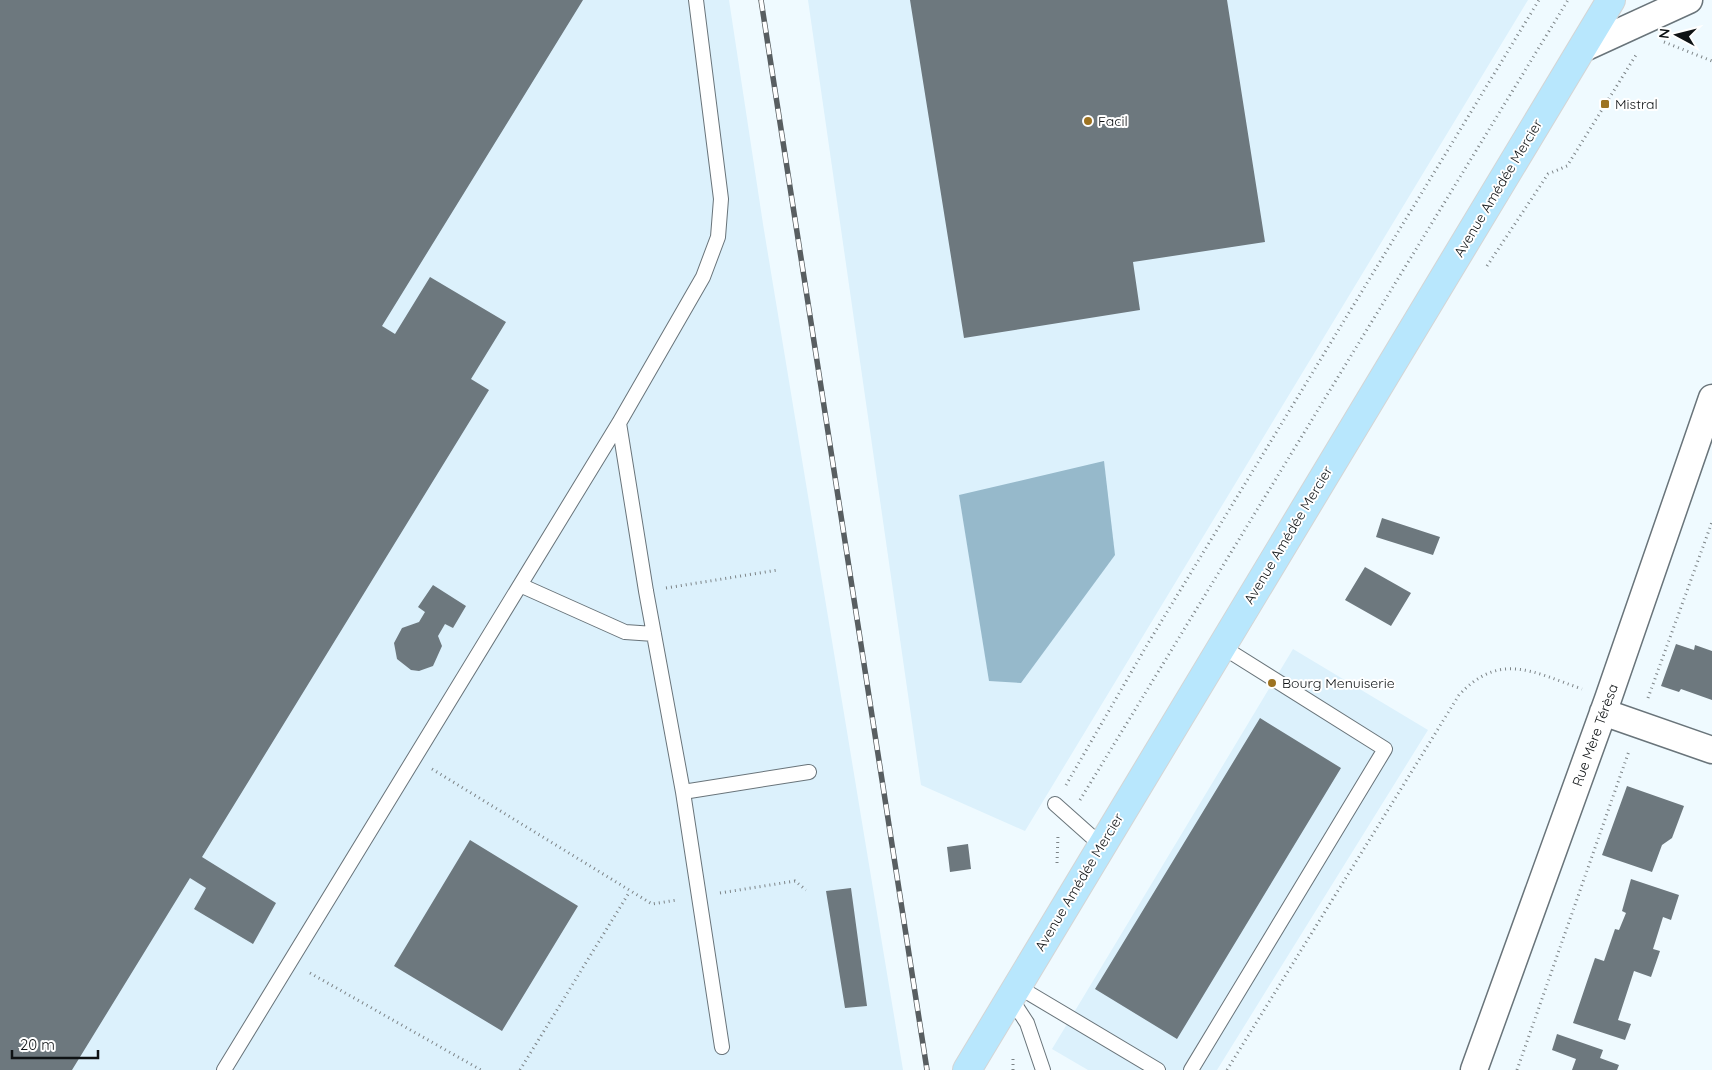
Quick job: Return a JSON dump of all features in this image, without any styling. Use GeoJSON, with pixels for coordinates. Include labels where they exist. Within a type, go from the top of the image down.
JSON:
{"type":"FeatureCollection","features":[{"type":"Feature","properties":{"kind":"main road","name":"Avenue Amédée Mercier"},"geometry":{"type":"LineString","coordinates":[[967,1070],[1611,0]]}},
{"type":"Feature","properties":{"kind":"street"},"geometry":{"type":"LineString","coordinates":[[1582,48],[1689,0]]}},
{"type":"Feature","properties":{"kind":"street","name":"Rue Mère Térèsa"},"geometry":{"type":"LineString","coordinates":[[1474,1070],[1606,705],[1712,398]]}},
{"type":"Feature","properties":{"kind":"street"},"geometry":{"type":"LineString","coordinates":[[1606,705],[1638,724],[1712,750]]}},
{"type":"Feature","properties":{"kind":"lane"},"geometry":{"type":"LineString","coordinates":[[224,1070],[619,423],[703,277],[718,237],[721,198],[696,0]]}},
{"type":"Feature","properties":{"kind":"lane"},"geometry":{"type":"LineString","coordinates":[[619,423],[646,591],[683,792],[722,1047]]}},
{"type":"Feature","properties":{"kind":"lane"},"geometry":{"type":"LineString","coordinates":[[520,585],[625,632],[654,634]]}},
{"type":"Feature","properties":{"kind":"lane"},"geometry":{"type":"LineString","coordinates":[[1191,1070],[1385,749],[1221,646]]}},
{"type":"Feature","properties":{"kind":"lane"},"geometry":{"type":"LineString","coordinates":[[683,792],[809,772]]}},
{"type":"Feature","properties":{"kind":"lane"},"geometry":{"type":"LineString","coordinates":[[1055,804],[1101,845]]}},
{"type":"Feature","properties":{"kind":"lane"},"geometry":{"type":"LineString","coordinates":[[1013,991],[1027,1023],[1043,1070]]}},
{"type":"Feature","properties":{"kind":"lane"},"geometry":{"type":"LineString","coordinates":[[1013,991],[1158,1070]]}},
{"type":"Feature","properties":{"kind":"path"},"geometry":{"type":"LineString","coordinates":[[1055,804],[1147,645],[1540,0]]}},
{"type":"Feature","properties":{"kind":"path"},"geometry":{"type":"LineString","coordinates":[[1070,817],[1568,0]]}},
{"type":"Feature","properties":{"kind":"path"},"geometry":{"type":"LineString","coordinates":[[1663,42],[1712,61]]}},
{"type":"Feature","properties":{"kind":"path"},"geometry":{"type":"LineString","coordinates":[[1486,268],[1548,174],[1567,166],[1636,55]]}},
{"type":"Feature","properties":{"kind":"path"},"geometry":{"type":"LineString","coordinates":[[1517,1070],[1638,724],[1712,522]]}},
{"type":"Feature","properties":{"kind":"path"},"geometry":{"type":"LineString","coordinates":[[646,591],[778,570]]}},
{"type":"Feature","properties":{"kind":"path"},"geometry":{"type":"LineString","coordinates":[[1226,1070],[1459,695],[1473,680],[1497,669],[1526,670],[1606,705]]}},
{"type":"Feature","properties":{"kind":"path"},"geometry":{"type":"LineString","coordinates":[[415,758],[638,896]]}},
{"type":"Feature","properties":{"kind":"path"},"geometry":{"type":"LineString","coordinates":[[520,1070],[630,891]]}},
{"type":"Feature","properties":{"kind":"path"},"geometry":{"type":"LineString","coordinates":[[310,974],[481,1070]]}},
{"type":"Feature","properties":{"kind":"path"},"geometry":{"type":"LineString","coordinates":[[1013,1059],[1013,1070]]}},
{"type":"Feature","properties":{"kind":"shaded area"},"geometry":{"type":"Polygon","coordinates":[[[0,0],[729,0],[763,224],[903,1070],[0,1070],[0,0]]]}},
{"type":"Feature","properties":{"kind":"shaded area"},"geometry":{"type":"Polygon","coordinates":[[[808,0],[1528,0],[1025,831],[921,785],[808,0]]]}},
{"type":"Feature","properties":{"kind":"shaded area"},"geometry":{"type":"Polygon","coordinates":[[[1293,649],[1428,730],[1217,1070],[1088,1070],[1052,1049],[1293,649]]]}},
{"type":"Feature","properties":{"kind":"water"},"geometry":{"type":"Polygon","coordinates":[[[1104,461],[1115,555],[1021,683],[989,681],[959,495],[1104,461]]]}},
{"type":"Feature","properties":{"kind":"building"},"geometry":{"type":"Polygon","coordinates":[[[0,0],[583,0],[382,326],[395,334],[430,277],[506,322],[471,379],[489,390],[202,857],[276,903],[253,944],[194,909],[206,888],[190,878],[72,1070],[0,1070],[0,0]]]}},
{"type":"Feature","properties":{"kind":"building","name":"Facil"},"geometry":{"type":"Polygon","coordinates":[[[910,0],[1227,0],[1265,242],[1133,262],[1140,310],[964,338],[910,0]]]}},
{"type":"Feature","properties":{"kind":"building"},"geometry":{"type":"Polygon","coordinates":[[[1382,518],[1440,537],[1433,555],[1376,537],[1382,518]]]}},
{"type":"Feature","properties":{"kind":"building"},"geometry":{"type":"Polygon","coordinates":[[[1365,567],[1411,593],[1391,626],[1345,600],[1365,567]]]}},
{"type":"Feature","properties":{"kind":"building"},"geometry":{"type":"Polygon","coordinates":[[[433,585],[466,606],[453,628],[445,624],[438,636],[442,646],[433,666],[419,671],[411,670],[397,659],[394,643],[402,628],[419,622],[425,612],[418,607],[433,585]]]}},
{"type":"Feature","properties":{"kind":"building"},"geometry":{"type":"Polygon","coordinates":[[[1676,644],[1694,650],[1695,645],[1712,651],[1712,700],[1681,689],[1679,692],[1661,686],[1676,644]]]}},
{"type":"Feature","properties":{"kind":"building"},"geometry":{"type":"Polygon","coordinates":[[[1260,718],[1341,768],[1177,1039],[1095,989],[1260,718]]]}},
{"type":"Feature","properties":{"kind":"building"},"geometry":{"type":"Polygon","coordinates":[[[1627,786],[1684,806],[1672,838],[1662,845],[1652,872],[1602,855],[1627,786]]]}},
{"type":"Feature","properties":{"kind":"building"},"geometry":{"type":"Polygon","coordinates":[[[470,840],[578,906],[502,1031],[394,966],[470,840]]]}},
{"type":"Feature","properties":{"kind":"building"},"geometry":{"type":"Polygon","coordinates":[[[968,844],[971,869],[950,872],[947,847],[968,844]]]}},
{"type":"Feature","properties":{"kind":"building"},"geometry":{"type":"Polygon","coordinates":[[[1631,879],[1679,895],[1671,920],[1663,917],[1653,949],[1660,951],[1651,977],[1634,971],[1618,1020],[1631,1024],[1625,1040],[1573,1023],[1595,958],[1604,961],[1615,929],[1619,930],[1626,913],[1622,911],[1631,879]]]}},
{"type":"Feature","properties":{"kind":"building"},"geometry":{"type":"Polygon","coordinates":[[[851,888],[867,1006],[845,1008],[826,891],[851,888]]]}},
{"type":"Feature","properties":{"kind":"building"},"geometry":{"type":"Polygon","coordinates":[[[1557,1034],[1603,1050],[1600,1058],[1619,1065],[1617,1070],[1572,1070],[1576,1059],[1552,1050],[1557,1034]]]}},
{"type":"Feature","properties":{"kind":"railway"},"geometry":{"type":"LineString","coordinates":[[761,0],[927,1070]]}},
{"type":"Feature","properties":{"kind":"place","name":"Mistral"},"geometry":{"type":"Point","coordinates":[1605,104]}},
{"type":"Feature","properties":{"kind":"place","name":"Facil"},"geometry":{"type":"Point","coordinates":[1088,121]}},
{"type":"Feature","properties":{"kind":"place","name":"Bourg Menuiserie"},"geometry":{"type":"Point","coordinates":[1272,683]}}]}
